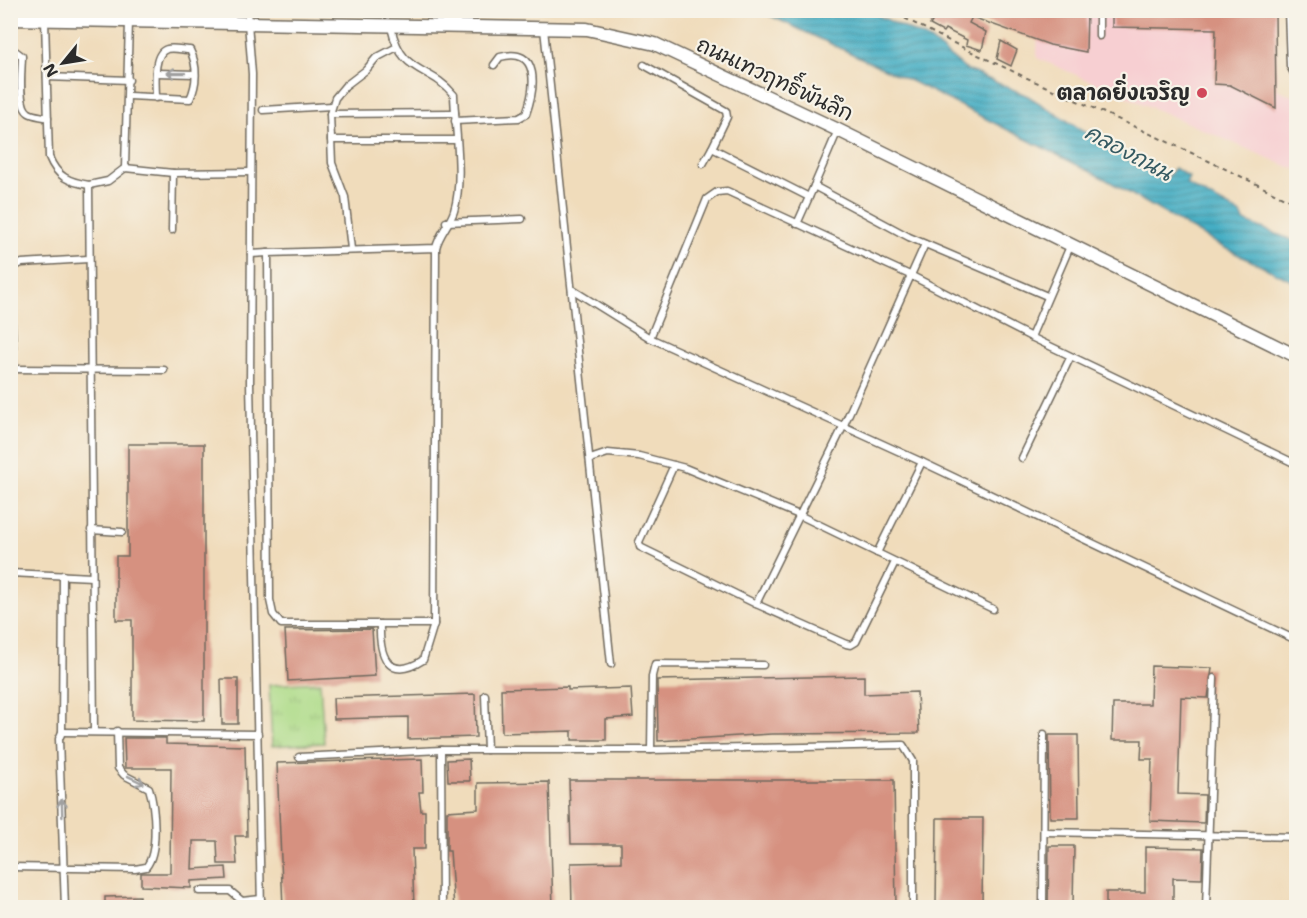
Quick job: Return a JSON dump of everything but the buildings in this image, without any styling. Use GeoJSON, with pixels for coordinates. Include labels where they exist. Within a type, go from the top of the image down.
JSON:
{"type":"FeatureCollection","features":[{"type":"Feature","properties":{"kind":"street","name":"ถนนเทวฤทธิ์พันลึก"},"geometry":{"type":"LineString","coordinates":[[10,19],[587,29],[655,44],[838,130],[1296,356]]}},
{"type":"Feature","properties":{"kind":"lane"},"geometry":{"type":"LineString","coordinates":[[248,10],[252,74],[250,382],[261,908]]}},
{"type":"Feature","properties":{"kind":"lane"},"geometry":{"type":"LineString","coordinates":[[1099,10],[1099,36]]}},
{"type":"Feature","properties":{"kind":"lane"},"geometry":{"type":"LineString","coordinates":[[1288,10],[1290,66],[1296,77]]}},
{"type":"Feature","properties":{"kind":"lane"},"geometry":{"type":"LineString","coordinates":[[45,20],[49,157],[53,168],[67,182],[89,185],[108,181],[124,168],[173,173],[252,172]]}},
{"type":"Feature","properties":{"kind":"lane"},"geometry":{"type":"LineString","coordinates":[[124,168],[129,96],[129,20]]}},
{"type":"Feature","properties":{"kind":"lane"},"geometry":{"type":"LineString","coordinates":[[381,624],[382,656],[388,664],[399,668],[415,665],[423,660],[434,624],[436,248],[446,222],[453,213],[457,191],[454,95],[444,83],[416,69],[395,48],[391,27]]}},
{"type":"Feature","properties":{"kind":"lane"},"geometry":{"type":"LineString","coordinates":[[544,29],[611,664]]}},
{"type":"Feature","properties":{"kind":"lane"},"geometry":{"type":"LineString","coordinates":[[10,47],[22,56],[21,99],[24,108],[28,113],[48,118]]}},
{"type":"Feature","properties":{"kind":"lane"},"geometry":{"type":"LineString","coordinates":[[129,96],[156,98],[190,99],[195,88],[196,61],[190,50],[168,48],[162,52],[158,59],[156,98]]}},
{"type":"Feature","properties":{"kind":"lane"},"geometry":{"type":"LineString","coordinates":[[351,249],[345,197],[332,163],[330,114],[335,98],[345,86],[366,70],[376,58],[395,48]]}},
{"type":"Feature","properties":{"kind":"lane"},"geometry":{"type":"LineString","coordinates":[[455,121],[519,118],[526,114],[532,78],[530,64],[524,57],[511,54],[500,57],[494,65]]}},
{"type":"Feature","properties":{"kind":"lane"},"geometry":{"type":"LineString","coordinates":[[644,64],[726,111],[727,117],[703,164]]}},
{"type":"Feature","properties":{"kind":"lane"},"geometry":{"type":"LineString","coordinates":[[157,73],[195,74]]}},
{"type":"Feature","properties":{"kind":"lane"},"geometry":{"type":"LineString","coordinates":[[47,77],[129,80]]}},
{"type":"Feature","properties":{"kind":"lane"},"geometry":{"type":"LineString","coordinates":[[263,110],[332,106]]}},
{"type":"Feature","properties":{"kind":"lane"},"geometry":{"type":"LineString","coordinates":[[330,114],[455,113]]}},
{"type":"Feature","properties":{"kind":"lane"},"geometry":{"type":"LineString","coordinates":[[796,224],[838,130]]}},
{"type":"Feature","properties":{"kind":"lane"},"geometry":{"type":"LineString","coordinates":[[331,140],[456,140]]}},
{"type":"Feature","properties":{"kind":"lane"},"geometry":{"type":"LineString","coordinates":[[712,148],[809,197]]}},
{"type":"Feature","properties":{"kind":"lane"},"geometry":{"type":"LineString","coordinates":[[172,230],[173,173]]}},
{"type":"Feature","properties":{"kind":"lane"},"geometry":{"type":"LineString","coordinates":[[89,185],[94,731]]}},
{"type":"Feature","properties":{"kind":"lane"},"geometry":{"type":"LineString","coordinates":[[814,186],[925,244],[1047,296]]}},
{"type":"Feature","properties":{"kind":"lane"},"geometry":{"type":"LineString","coordinates":[[650,338],[707,199],[717,192],[727,191],[912,276],[1070,358],[1296,464]]}},
{"type":"Feature","properties":{"kind":"lane"},"geometry":{"type":"LineString","coordinates":[[446,222],[522,219]]}},
{"type":"Feature","properties":{"kind":"lane"},"geometry":{"type":"LineString","coordinates":[[756,604],[843,427],[925,244]]}},
{"type":"Feature","properties":{"kind":"lane"},"geometry":{"type":"LineString","coordinates":[[1032,337],[1047,296],[1071,244]]}},
{"type":"Feature","properties":{"kind":"lane"},"geometry":{"type":"LineString","coordinates":[[251,255],[351,249],[436,248]]}},
{"type":"Feature","properties":{"kind":"lane"},"geometry":{"type":"LineString","coordinates":[[268,253],[270,600],[273,614],[281,624],[434,624]]}},
{"type":"Feature","properties":{"kind":"lane"},"geometry":{"type":"LineString","coordinates":[[10,272],[22,263],[88,259]]}},
{"type":"Feature","properties":{"kind":"lane"},"geometry":{"type":"LineString","coordinates":[[573,290],[650,338],[922,462],[1296,640]]}},
{"type":"Feature","properties":{"kind":"lane"},"geometry":{"type":"LineString","coordinates":[[10,293],[12,369],[164,370]]}},
{"type":"Feature","properties":{"kind":"lane"},"geometry":{"type":"LineString","coordinates":[[1022,458],[1070,358]]}},
{"type":"Feature","properties":{"kind":"lane"},"geometry":{"type":"LineString","coordinates":[[590,459],[608,453],[639,456],[674,465],[799,515],[993,609]]}},
{"type":"Feature","properties":{"kind":"lane"},"geometry":{"type":"LineString","coordinates":[[877,553],[922,462]]}},
{"type":"Feature","properties":{"kind":"lane"},"geometry":{"type":"LineString","coordinates":[[674,465],[639,542],[640,547],[756,604],[851,645],[855,642],[895,561]]}},
{"type":"Feature","properties":{"kind":"lane"},"geometry":{"type":"LineString","coordinates":[[92,530],[122,532]]}},
{"type":"Feature","properties":{"kind":"lane"},"geometry":{"type":"LineString","coordinates":[[10,573],[92,577]]}},
{"type":"Feature","properties":{"kind":"lane"},"geometry":{"type":"LineString","coordinates":[[63,575],[62,732],[59,740],[65,908]]}},
{"type":"Feature","properties":{"kind":"lane"},"geometry":{"type":"LineString","coordinates":[[651,750],[652,676],[656,664],[763,665]]}},
{"type":"Feature","properties":{"kind":"lane"},"geometry":{"type":"LineString","coordinates":[[1206,908],[1214,678]]}},
{"type":"Feature","properties":{"kind":"lane"},"geometry":{"type":"LineString","coordinates":[[485,695],[487,750]]}},
{"type":"Feature","properties":{"kind":"lane"},"geometry":{"type":"LineString","coordinates":[[62,732],[258,734]]}},
{"type":"Feature","properties":{"kind":"lane"},"geometry":{"type":"LineString","coordinates":[[10,867],[64,866],[135,869],[146,867],[152,860],[155,806],[149,788],[124,775],[118,768],[117,732]]}},
{"type":"Feature","properties":{"kind":"lane"},"geometry":{"type":"LineString","coordinates":[[1043,908],[1044,734]]}},
{"type":"Feature","properties":{"kind":"lane"},"geometry":{"type":"LineString","coordinates":[[299,757],[441,750],[651,750],[903,745],[913,761],[913,908]]}},
{"type":"Feature","properties":{"kind":"lane"},"geometry":{"type":"LineString","coordinates":[[441,750],[442,908]]}},
{"type":"Feature","properties":{"kind":"lane"},"geometry":{"type":"LineString","coordinates":[[1045,832],[1296,837]]}},
{"type":"Feature","properties":{"kind":"lane"},"geometry":{"type":"LineString","coordinates":[[198,891],[230,891],[241,904],[261,898]]}},
{"type":"Feature","properties":{"kind":"path"},"geometry":{"type":"LineString","coordinates":[[890,10],[942,38],[1222,166],[1296,204]]}},
{"type":"Feature","properties":{"kind":"shaded area","name":"ตลาดยิ่งเจริญ"},"geometry":{"type":"Polygon","coordinates":[[[1038,11],[1276,11],[1277,89],[1296,97],[1296,170],[1037,58],[1038,11]]]}},
{"type":"Feature","properties":{"kind":"green space"},"geometry":{"type":"Polygon","coordinates":[[[320,682],[324,743],[272,746],[269,685],[320,682]]]}},
{"type":"Feature","properties":{"kind":"water"},"geometry":{"type":"Polygon","coordinates":[[[760,11],[869,11],[930,40],[965,69],[1028,96],[1164,182],[1175,168],[1189,177],[1186,184],[1241,214],[1244,221],[1294,241],[1296,243],[1296,283],[1219,245],[1107,180],[915,83],[760,11]]]}},
{"type":"Feature","properties":{"kind":"place","name":"ตลาดยิ่งเจริญ"},"geometry":{"type":"Point","coordinates":[1202,93]}},
{"type":"Feature","properties":{"kind":"water label","name":"คลองถนน"},"geometry":{"type":"Point","coordinates":[1129,152]}}]}
